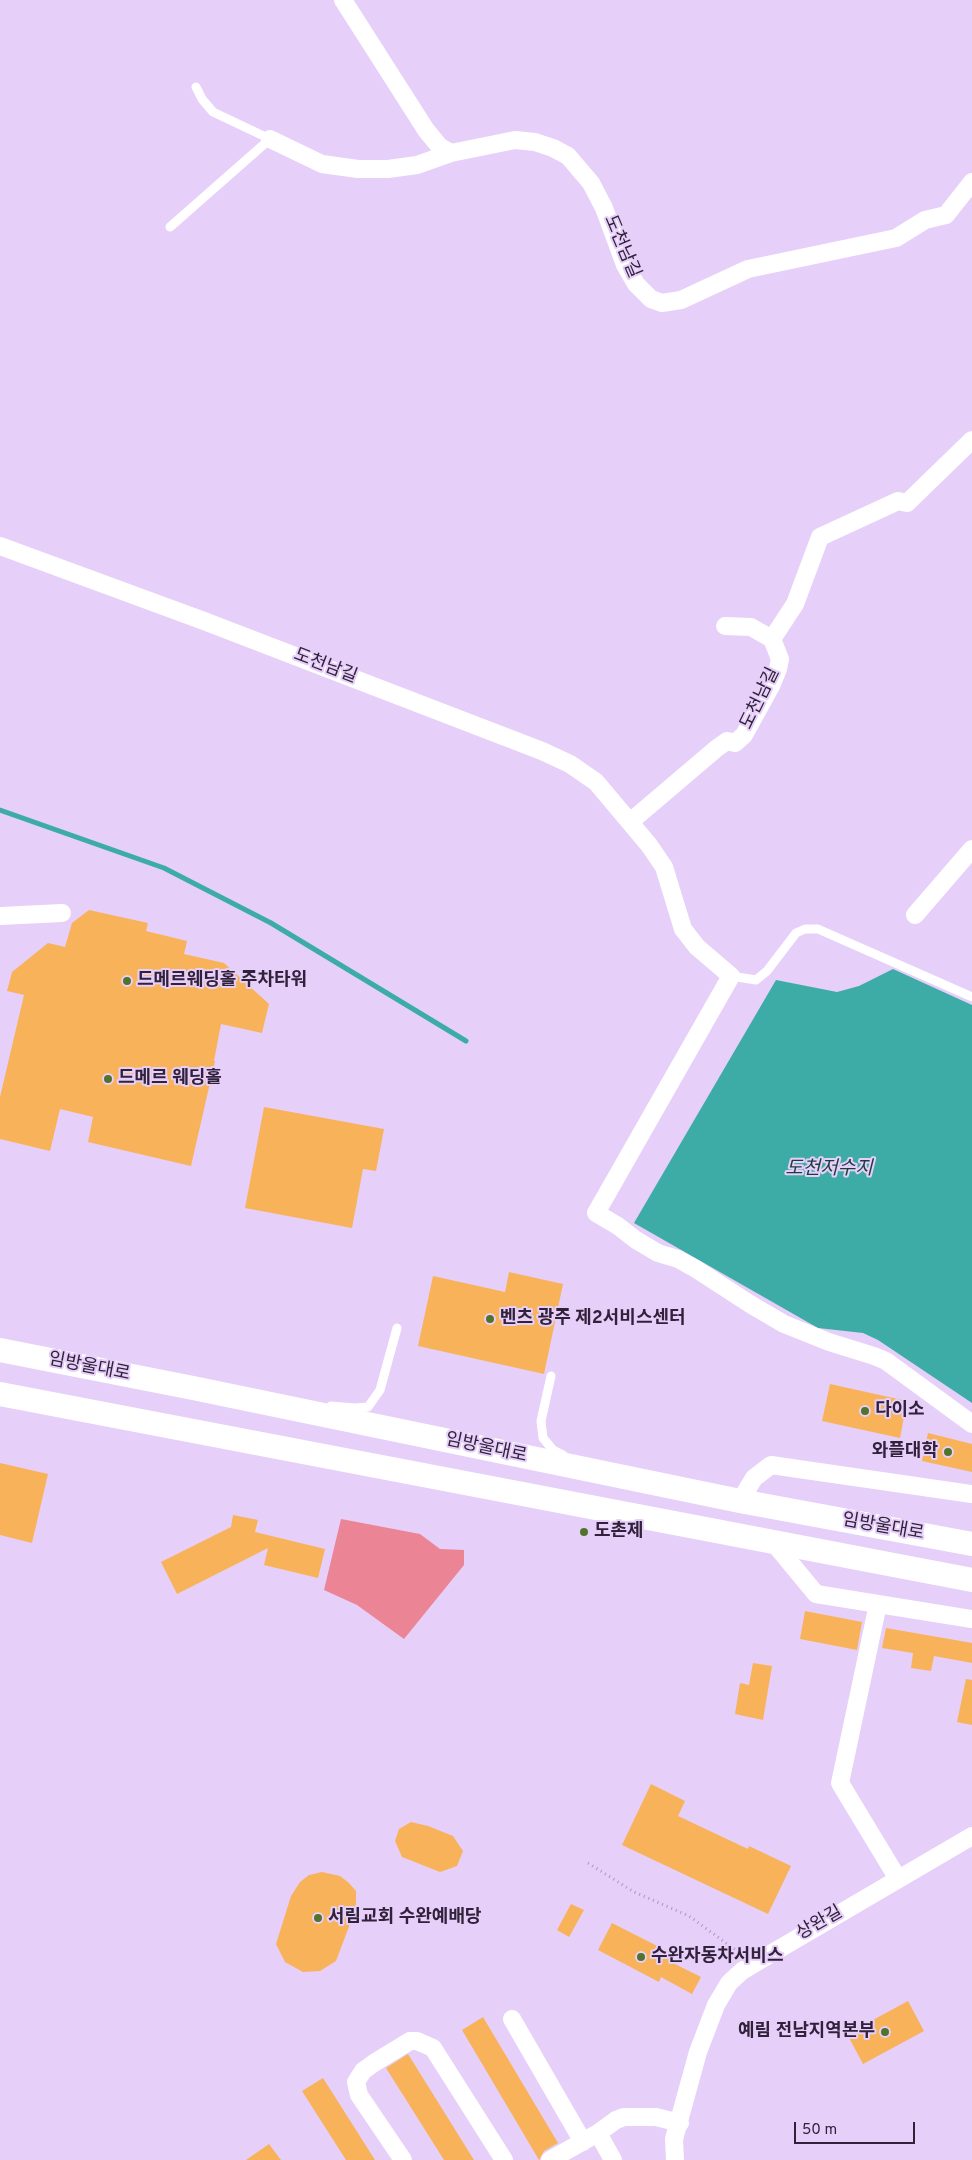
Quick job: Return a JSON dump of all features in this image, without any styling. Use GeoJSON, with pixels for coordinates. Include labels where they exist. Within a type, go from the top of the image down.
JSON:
{"type":"FeatureCollection","features":[{"type":"Feature","properties":{"kind":"main road","name":"임방울대로"},"geometry":{"type":"LineString","coordinates":[[0,1350],[295,1409],[740,1502],[972,1544]]}},
{"type":"Feature","properties":{"kind":"main road","name":"임방울대로"},"geometry":{"type":"LineString","coordinates":[[0,1394],[972,1580]]}},
{"type":"Feature","properties":{"kind":"street"},"geometry":{"type":"LineString","coordinates":[[343,0],[426,130],[440,147],[451,153]]}},
{"type":"Feature","properties":{"kind":"street","name":"도천남길"},"geometry":{"type":"LineString","coordinates":[[270,139],[322,164],[358,169],[388,170],[417,165],[451,153],[515,140],[535,142],[553,148],[568,156],[591,183],[604,208],[625,265],[636,284],[650,299],[662,303],[681,300],[748,269],[896,238],[925,220],[946,215],[972,182]]}},
{"type":"Feature","properties":{"kind":"street","name":"도천남길"},"geometry":{"type":"LineString","coordinates":[[772,639],[796,604],[820,537],[898,501],[907,503],[972,440]]}},
{"type":"Feature","properties":{"kind":"street","name":"도천남길"},"geometry":{"type":"LineString","coordinates":[[0,546],[213,625],[542,751],[570,764],[596,782],[630,822],[664,867],[683,929],[697,948],[731,976]]}},
{"type":"Feature","properties":{"kind":"street","name":"도천남길"},"geometry":{"type":"LineString","coordinates":[[630,822],[717,748],[727,741],[735,743],[744,735],[761,706],[778,669],[780,659],[772,639],[751,626],[725,626]]}},
{"type":"Feature","properties":{"kind":"street"},"geometry":{"type":"LineString","coordinates":[[915,915],[972,849]]}},
{"type":"Feature","properties":{"kind":"street"},"geometry":{"type":"LineString","coordinates":[[0,916],[62,913]]}},
{"type":"Feature","properties":{"kind":"street"},"geometry":{"type":"LineString","coordinates":[[731,976],[596,1213],[658,1253],[678,1259],[696,1269],[784,1324],[829,1342],[886,1361],[972,1424]]}},
{"type":"Feature","properties":{"kind":"street"},"geometry":{"type":"LineString","coordinates":[[740,1502],[754,1478],[771,1465],[972,1494]]}},
{"type":"Feature","properties":{"kind":"street"},"geometry":{"type":"LineString","coordinates":[[773,1542],[816,1594],[972,1618]]}},
{"type":"Feature","properties":{"kind":"street"},"geometry":{"type":"LineString","coordinates":[[878,1604],[840,1783],[898,1879]]}},
{"type":"Feature","properties":{"kind":"street","name":"상완길"},"geometry":{"type":"LineString","coordinates":[[675,2160],[674,2139],[680,2123],[698,2052],[716,2006],[729,1983],[742,1971],[972,1836]]}},
{"type":"Feature","properties":{"kind":"street"},"geometry":{"type":"LineString","coordinates":[[512,2019],[583,2142]]}},
{"type":"Feature","properties":{"kind":"street"},"geometry":{"type":"LineString","coordinates":[[403,2160],[359,2095],[356,2082],[363,2071],[374,2063],[410,2041],[417,2041],[433,2048],[504,2160]]}},
{"type":"Feature","properties":{"kind":"street"},"geometry":{"type":"LineString","coordinates":[[550,2160],[624,2117],[646,2116],[680,2123]]}},
{"type":"Feature","properties":{"kind":"street"},"geometry":{"type":"LineString","coordinates":[[598,2133],[614,2160]]}},
{"type":"Feature","properties":{"kind":"lane"},"geometry":{"type":"LineString","coordinates":[[170,227],[270,139],[213,112],[202,99],[196,87]]}},
{"type":"Feature","properties":{"kind":"lane"},"geometry":{"type":"LineString","coordinates":[[731,976],[756,980],[767,971],[796,933],[805,929],[818,929],[972,997]]}},
{"type":"Feature","properties":{"kind":"lane"},"geometry":{"type":"LineString","coordinates":[[295,1409],[328,1405],[355,1408],[368,1407],[380,1390],[397,1328]]}},
{"type":"Feature","properties":{"kind":"lane"},"geometry":{"type":"LineString","coordinates":[[551,1376],[541,1421],[543,1438],[552,1450],[609,1474]]}},
{"type":"Feature","properties":{"kind":"path"},"geometry":{"type":"LineString","coordinates":[[588,1864],[634,1892],[688,1916],[754,1964]]}},
{"type":"Feature","properties":{"kind":"shaded area"},"geometry":{"type":"Polygon","coordinates":[[[341,1519],[420,1534],[440,1549],[464,1550],[464,1565],[404,1639],[357,1605],[324,1590],[341,1519]]]}},
{"type":"Feature","properties":{"kind":"water","name":"도천저수지"},"geometry":{"type":"Polygon","coordinates":[[[893,969],[972,1005],[972,1403],[878,1340],[863,1333],[818,1328],[634,1223],[776,980],[837,992],[859,986],[893,969]]]}},
{"type":"Feature","properties":{"kind":"building"},"geometry":{"type":"Polygon","coordinates":[[[89,910],[148,923],[146,931],[187,941],[184,954],[224,963],[269,1004],[262,1033],[221,1024],[215,1061],[191,1166],[88,1142],[93,1117],[60,1109],[50,1151],[0,1139],[0,1097],[24,995],[7,991],[12,972],[48,943],[65,947],[72,923],[89,910]]]}},
{"type":"Feature","properties":{"kind":"building"},"geometry":{"type":"Polygon","coordinates":[[[264,1107],[384,1129],[376,1171],[363,1169],[352,1228],[245,1208],[264,1107]]]}},
{"type":"Feature","properties":{"kind":"building","name":"벤츠 광주 제2서비스센터"},"geometry":{"type":"Polygon","coordinates":[[[509,1272],[563,1284],[544,1374],[418,1346],[433,1276],[505,1292],[509,1272]]]}},
{"type":"Feature","properties":{"kind":"building","name":"다이소"},"geometry":{"type":"Polygon","coordinates":[[[830,1384],[907,1401],[900,1438],[822,1421],[830,1384]]]}},
{"type":"Feature","properties":{"kind":"building","name":"와플대학"},"geometry":{"type":"Polygon","coordinates":[[[928,1433],[972,1444],[972,1472],[922,1461],[928,1433]]]}},
{"type":"Feature","properties":{"kind":"building"},"geometry":{"type":"Polygon","coordinates":[[[0,1463],[48,1474],[32,1543],[0,1535],[0,1463]]]}},
{"type":"Feature","properties":{"kind":"building"},"geometry":{"type":"Polygon","coordinates":[[[233,1515],[258,1520],[255,1532],[325,1549],[318,1578],[264,1565],[268,1548],[177,1594],[161,1562],[231,1527],[233,1515]]]}},
{"type":"Feature","properties":{"kind":"building"},"geometry":{"type":"Polygon","coordinates":[[[805,1611],[862,1622],[857,1650],[800,1639],[805,1611]]]}},
{"type":"Feature","properties":{"kind":"building"},"geometry":{"type":"Polygon","coordinates":[[[886,1628],[972,1643],[972,1663],[934,1656],[931,1671],[911,1668],[913,1653],[882,1648],[886,1628]]]}},
{"type":"Feature","properties":{"kind":"building"},"geometry":{"type":"Polygon","coordinates":[[[753,1663],[772,1666],[763,1720],[735,1714],[740,1683],[749,1685],[753,1663]]]}},
{"type":"Feature","properties":{"kind":"building"},"geometry":{"type":"Polygon","coordinates":[[[966,1679],[972,1680],[972,1725],[957,1722],[966,1679]]]}},
{"type":"Feature","properties":{"kind":"building"},"geometry":{"type":"Polygon","coordinates":[[[651,1784],[685,1801],[678,1816],[748,1849],[749,1846],[791,1866],[768,1914],[622,1845],[651,1784]]]}},
{"type":"Feature","properties":{"kind":"building"},"geometry":{"type":"Polygon","coordinates":[[[411,1822],[428,1826],[453,1836],[463,1851],[457,1866],[440,1872],[402,1857],[395,1841],[399,1829],[411,1822]]]}},
{"type":"Feature","properties":{"kind":"building","name":"서림교회 수완예배당"},"geometry":{"type":"Polygon","coordinates":[[[322,1872],[340,1876],[349,1883],[356,1891],[356,1908],[336,1961],[320,1971],[303,1972],[285,1962],[276,1944],[291,1896],[300,1882],[309,1875],[322,1872]]]}},
{"type":"Feature","properties":{"kind":"building"},"geometry":{"type":"Polygon","coordinates":[[[571,1904],[584,1910],[569,1937],[557,1930],[571,1904]]]}},
{"type":"Feature","properties":{"kind":"building","name":"수완자동차서비스"},"geometry":{"type":"Polygon","coordinates":[[[612,1923],[673,1954],[669,1961],[701,1977],[692,1994],[661,1977],[659,1982],[598,1950],[612,1923]]]}},
{"type":"Feature","properties":{"kind":"building","name":"예림 전남지역본부"},"geometry":{"type":"Polygon","coordinates":[[[908,2001],[924,2031],[863,2064],[847,2034],[908,2001]]]}},
{"type":"Feature","properties":{"kind":"building"},"geometry":{"type":"Polygon","coordinates":[[[483,2017],[558,2143],[544,2151],[539,2160],[462,2030],[483,2017]]]}},
{"type":"Feature","properties":{"kind":"building"},"geometry":{"type":"Polygon","coordinates":[[[408,2054],[474,2160],[444,2160],[386,2068],[408,2054]]]}},
{"type":"Feature","properties":{"kind":"building"},"geometry":{"type":"Polygon","coordinates":[[[323,2078],[375,2160],[346,2160],[302,2091],[323,2078]]]}},
{"type":"Feature","properties":{"kind":"building"},"geometry":{"type":"Polygon","coordinates":[[[269,2144],[281,2160],[246,2160],[269,2144]]]}},
{"type":"Feature","properties":{"kind":"waterway"},"geometry":{"type":"LineString","coordinates":[[0,810],[164,868],[271,923],[466,1041]]}},
{"type":"Feature","properties":{"kind":"place","name":"드메르웨딩홀 주차타워"},"geometry":{"type":"Point","coordinates":[127,981]}},
{"type":"Feature","properties":{"kind":"place","name":"드메르 웨딩홀"},"geometry":{"type":"Point","coordinates":[108,1079]}},
{"type":"Feature","properties":{"kind":"place","name":"벤츠 광주 제2서비스센터"},"geometry":{"type":"Point","coordinates":[490,1319]}},
{"type":"Feature","properties":{"kind":"place","name":"다이소"},"geometry":{"type":"Point","coordinates":[865,1411]}},
{"type":"Feature","properties":{"kind":"place","name":"와플대학"},"geometry":{"type":"Point","coordinates":[948,1452]}},
{"type":"Feature","properties":{"kind":"place","name":"도촌제"},"geometry":{"type":"Point","coordinates":[584,1532]}},
{"type":"Feature","properties":{"kind":"place","name":"서림교회 수완예배당"},"geometry":{"type":"Point","coordinates":[318,1918]}},
{"type":"Feature","properties":{"kind":"place","name":"수완자동차서비스"},"geometry":{"type":"Point","coordinates":[641,1957]}},
{"type":"Feature","properties":{"kind":"place","name":"예림 전남지역본부"},"geometry":{"type":"Point","coordinates":[885,2032]}}]}
